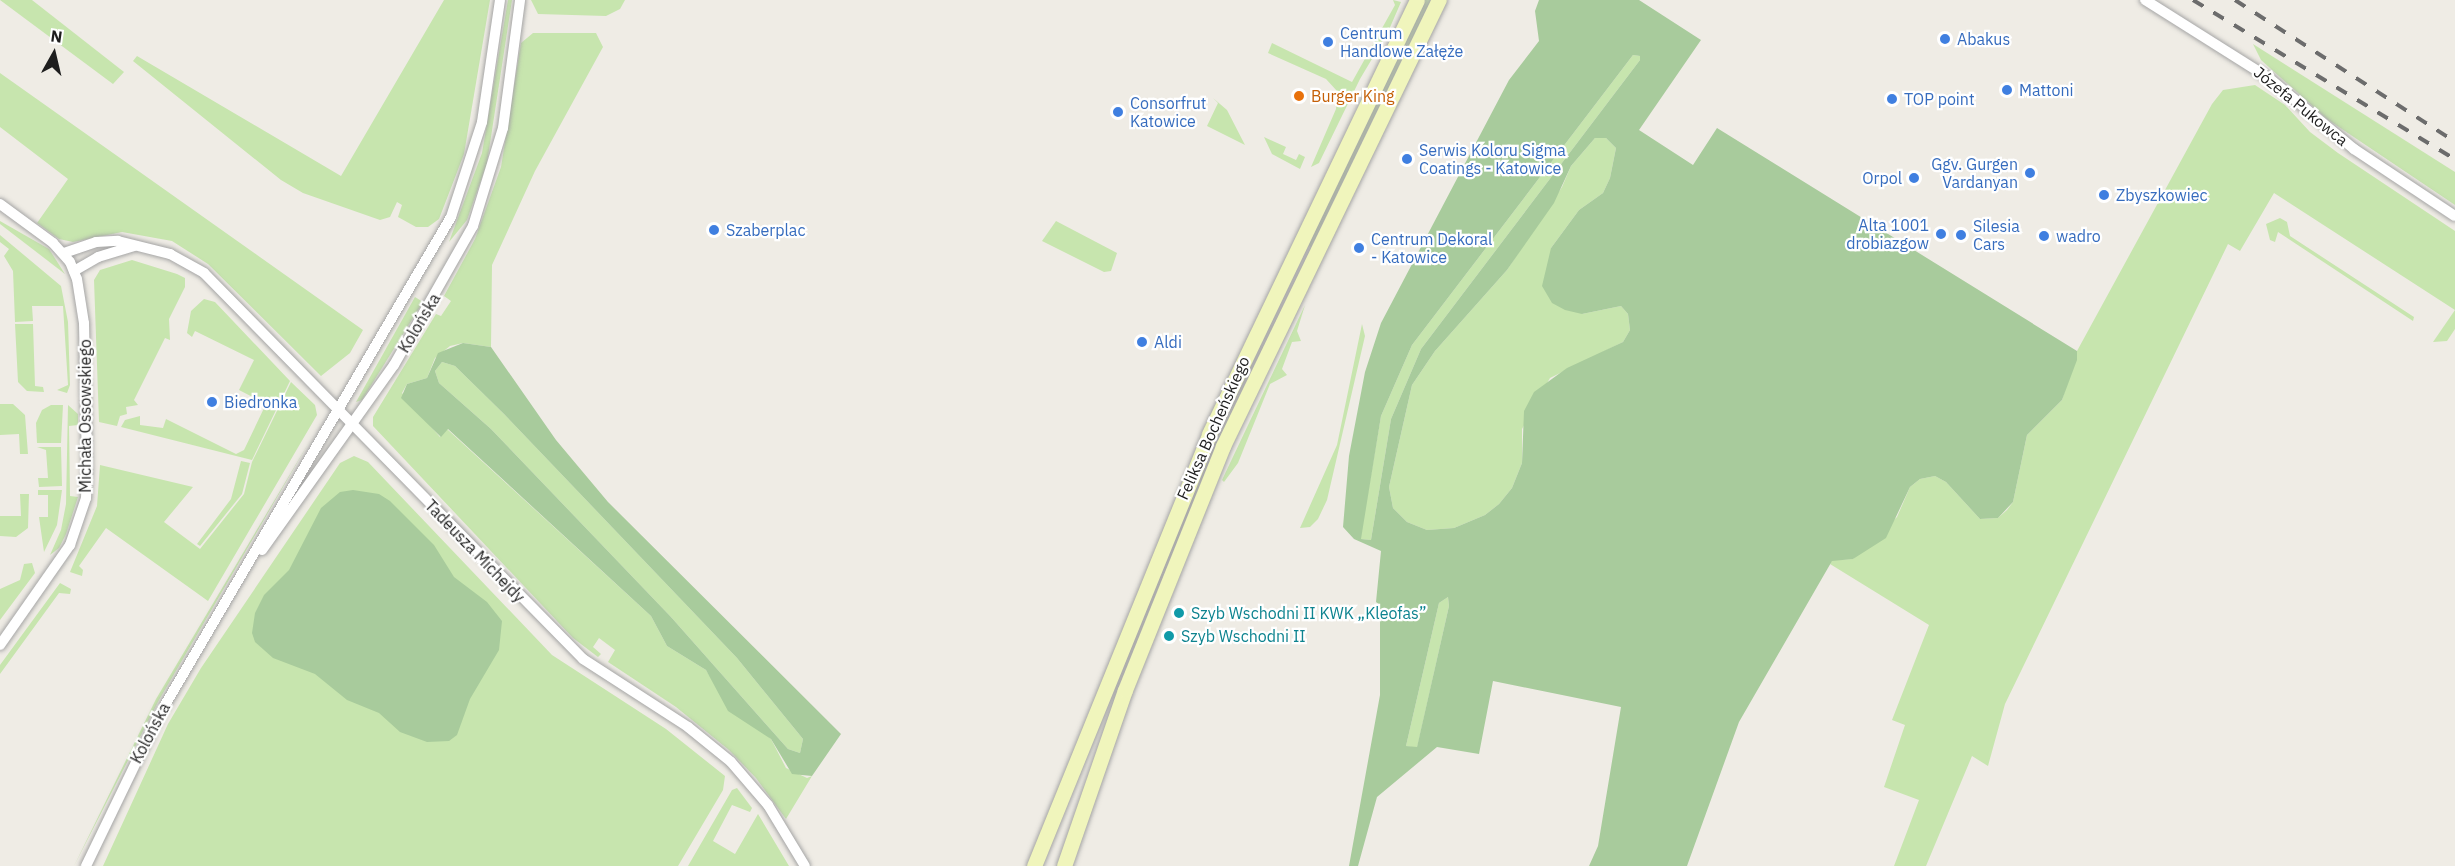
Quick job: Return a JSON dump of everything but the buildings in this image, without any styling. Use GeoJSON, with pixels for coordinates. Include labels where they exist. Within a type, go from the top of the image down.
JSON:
{"type":"FeatureCollection","features":[{"type":"Feature","properties":{"kind":"main road","name":"Feliksa Bocheńskiego"},"geometry":{"type":"LineString","coordinates":[[1034,866],[1209,434],[1417,0]]}},
{"type":"Feature","properties":{"kind":"main road","name":"Feliksa Bocheńskiego"},"geometry":{"type":"LineString","coordinates":[[1064,866],[1125,690],[1223,446],[1439,0]]}},
{"type":"Feature","properties":{"kind":"street","name":"Kolońska"},"geometry":{"type":"LineString","coordinates":[[86,866],[158,717],[339,411],[455,206],[482,122],[500,0]]}},
{"type":"Feature","properties":{"kind":"street","name":"Kolońska"},"geometry":{"type":"LineString","coordinates":[[223,604],[353,426],[432,303],[473,226],[503,128],[520,0]]}},
{"type":"Feature","properties":{"kind":"street","name":"Józefa Pukowca"},"geometry":{"type":"LineString","coordinates":[[2145,0],[2269,78],[2354,149],[2455,216]]}},
{"type":"Feature","properties":{"kind":"street"},"geometry":{"type":"LineString","coordinates":[[0,204],[64,253]]}},
{"type":"Feature","properties":{"kind":"street","name":"Tadeusza Michejdy"},"geometry":{"type":"LineString","coordinates":[[64,253],[96,242],[138,245],[170,254],[204,273],[583,659],[688,727],[731,762],[768,805],[805,866]]}},
{"type":"Feature","properties":{"kind":"street"},"geometry":{"type":"LineString","coordinates":[[74,271],[98,257],[138,245]]}},
{"type":"Feature","properties":{"kind":"street","name":"Michała Ossowskiego"},"geometry":{"type":"LineString","coordinates":[[0,645],[62,558],[76,530],[86,498],[84,323],[74,271],[64,253]]}},
{"type":"Feature","properties":{"kind":"green space"},"geometry":{"type":"Polygon","coordinates":[[[0,0],[32,0],[124,72],[113,84],[0,0]]]}},
{"type":"Feature","properties":{"kind":"green space"},"geometry":{"type":"Polygon","coordinates":[[[444,0],[490,0],[464,154],[439,219],[428,227],[416,227],[398,217],[402,205],[397,202],[390,217],[380,220],[303,193],[281,180],[133,61],[137,56],[341,176],[444,0]]]}},
{"type":"Feature","properties":{"kind":"green space"},"geometry":{"type":"Polygon","coordinates":[[[508,0],[512,0],[487,163],[467,220],[449,242],[482,153],[508,0]]]}},
{"type":"Feature","properties":{"kind":"green space"},"geometry":{"type":"Polygon","coordinates":[[[531,0],[625,0],[620,9],[606,16],[538,14],[531,0]]]}},
{"type":"Feature","properties":{"kind":"green space"},"geometry":{"type":"Polygon","coordinates":[[[1393,0],[1401,2],[1388,32],[1360,79],[1319,163],[1311,167],[1336,109],[1337,91],[1326,79],[1268,53],[1272,43],[1352,82],[1395,5],[1393,0]]]}},
{"type":"Feature","properties":{"kind":"green space"},"geometry":{"type":"Polygon","coordinates":[[[1424,0],[1431,0],[1311,247],[1308,245],[1424,0]]]}},
{"type":"Feature","properties":{"kind":"green space"},"geometry":{"type":"Polygon","coordinates":[[[1539,0],[1639,0],[1701,40],[1639,130],[1693,165],[1717,128],[2077,351],[2077,360],[2062,400],[2027,435],[2013,502],[1998,518],[1980,519],[1946,482],[1935,476],[1920,479],[1910,487],[1886,538],[1853,559],[1832,561],[1739,722],[1687,866],[1589,866],[1598,846],[1621,707],[1493,681],[1479,754],[1437,747],[1377,797],[1358,866],[1349,866],[1380,695],[1380,605],[1376,602],[1381,551],[1354,539],[1343,527],[1349,456],[1365,372],[1381,323],[1509,80],[1539,41],[1535,11],[1539,0]],[[1633,55],[1412,345],[1381,416],[1361,539],[1371,540],[1391,419],[1421,349],[1640,60],[1640,56],[1633,55]],[[1595,138],[1571,166],[1554,203],[1507,270],[1435,351],[1412,385],[1389,487],[1393,508],[1407,522],[1427,530],[1454,528],[1485,515],[1499,504],[1512,488],[1522,463],[1524,411],[1534,392],[1567,368],[1623,342],[1630,330],[1628,314],[1621,306],[1582,314],[1565,310],[1552,303],[1542,286],[1551,248],[1579,210],[1603,193],[1610,178],[1616,148],[1606,138],[1595,138]],[[1448,597],[1439,603],[1406,746],[1417,747],[1449,606],[1448,597]]]}},
{"type":"Feature","properties":{"kind":"green space"},"geometry":{"type":"Polygon","coordinates":[[[533,33],[596,33],[603,47],[535,171],[492,265],[491,347],[463,343],[450,346],[435,358],[427,378],[407,384],[402,393],[440,437],[447,429],[651,616],[667,646],[706,670],[722,695],[771,739],[786,768],[807,778],[812,776],[786,819],[756,778],[729,750],[676,707],[608,662],[615,650],[599,638],[593,647],[601,654],[598,657],[573,638],[373,426],[373,417],[436,314],[441,316],[451,301],[444,296],[475,239],[501,167],[521,43],[533,33]]]}},
{"type":"Feature","properties":{"kind":"green space"},"geometry":{"type":"Polygon","coordinates":[[[2253,44],[2455,172],[2455,205],[2327,119],[2261,60],[2253,44]]]}},
{"type":"Feature","properties":{"kind":"green space"},"geometry":{"type":"Polygon","coordinates":[[[1633,55],[1640,56],[1640,60],[1421,349],[1391,419],[1371,540],[1360,539],[1381,416],[1412,345],[1633,55]]]}},
{"type":"Feature","properties":{"kind":"green space"},"geometry":{"type":"Polygon","coordinates":[[[0,73],[363,330],[350,353],[321,376],[208,264],[172,241],[122,232],[73,242],[59,239],[37,223],[68,179],[0,127],[0,73]]]}},
{"type":"Feature","properties":{"kind":"green space"},"geometry":{"type":"Polygon","coordinates":[[[2255,85],[2285,105],[2310,132],[2338,153],[2455,231],[2455,310],[2274,193],[2240,251],[2228,244],[2005,704],[1988,766],[1972,756],[1926,866],[1894,866],[1919,800],[1884,787],[1905,725],[1892,720],[1929,625],[1830,564],[1832,560],[1853,559],[1897,517],[1910,487],[1920,479],[1935,476],[1946,482],[1980,519],[1998,518],[2007,510],[2013,502],[2027,435],[2062,400],[2077,351],[2212,104],[2223,90],[2255,85]]]}},
{"type":"Feature","properties":{"kind":"green space"},"geometry":{"type":"Polygon","coordinates":[[[1213,98],[1227,110],[1245,145],[1207,126],[1218,103],[1213,98]]]}},
{"type":"Feature","properties":{"kind":"green space"},"geometry":{"type":"Polygon","coordinates":[[[1264,137],[1286,147],[1283,154],[1296,160],[1299,154],[1305,157],[1300,169],[1272,154],[1264,137]]]}},
{"type":"Feature","properties":{"kind":"green space"},"geometry":{"type":"Polygon","coordinates":[[[1595,138],[1606,138],[1616,148],[1610,178],[1603,193],[1579,210],[1551,248],[1582,314],[1621,306],[1628,314],[1630,330],[1623,342],[1550,378],[1522,429],[1522,463],[1512,488],[1499,504],[1485,515],[1454,528],[1427,530],[1407,522],[1393,508],[1389,487],[1412,385],[1435,351],[1507,270],[1562,187],[1571,166],[1595,138]]]}},
{"type":"Feature","properties":{"kind":"green space"},"geometry":{"type":"Polygon","coordinates":[[[2280,218],[2287,222],[2290,236],[2414,317],[2413,321],[2278,232],[2275,242],[2270,240],[2266,224],[2280,218]]]}},
{"type":"Feature","properties":{"kind":"green space"},"geometry":{"type":"Polygon","coordinates":[[[0,221],[49,249],[65,274],[0,224],[0,221]]]}},
{"type":"Feature","properties":{"kind":"green space"},"geometry":{"type":"Polygon","coordinates":[[[1056,221],[1117,253],[1111,271],[1104,272],[1042,241],[1056,221]]]}},
{"type":"Feature","properties":{"kind":"green space"},"geometry":{"type":"Polygon","coordinates":[[[0,235],[61,286],[68,322],[70,385],[67,393],[57,390],[68,385],[63,306],[32,306],[33,321],[15,322],[13,271],[4,256],[9,249],[0,242],[0,235]]]}},
{"type":"Feature","properties":{"kind":"green space"},"geometry":{"type":"Polygon","coordinates":[[[132,260],[185,278],[185,287],[169,319],[170,340],[165,338],[134,400],[138,405],[126,407],[127,414],[120,416],[117,426],[99,422],[94,280],[100,270],[132,260]]]}},
{"type":"Feature","properties":{"kind":"green space"},"geometry":{"type":"Polygon","coordinates":[[[415,297],[423,302],[362,400],[356,402],[415,297]]]}},
{"type":"Feature","properties":{"kind":"green space"},"geometry":{"type":"Polygon","coordinates":[[[204,299],[215,302],[290,381],[252,460],[121,427],[125,420],[140,416],[140,425],[163,428],[166,419],[236,454],[244,450],[266,404],[239,390],[254,360],[195,331],[192,337],[187,333],[191,311],[204,299]]]}},
{"type":"Feature","properties":{"kind":"green space"},"geometry":{"type":"Polygon","coordinates":[[[1305,305],[1297,331],[1301,341],[1292,342],[1282,369],[1287,375],[1270,384],[1238,463],[1224,482],[1222,480],[1305,305]]]}},
{"type":"Feature","properties":{"kind":"green space"},"geometry":{"type":"Polygon","coordinates":[[[2455,310],[2455,329],[2447,341],[2433,342],[2455,310]]]}},
{"type":"Feature","properties":{"kind":"green space"},"geometry":{"type":"Polygon","coordinates":[[[15,324],[33,324],[35,386],[43,387],[44,392],[27,391],[18,382],[15,324]]]}},
{"type":"Feature","properties":{"kind":"green space"},"geometry":{"type":"Polygon","coordinates":[[[1362,324],[1365,336],[1327,500],[1318,519],[1310,527],[1300,528],[1337,445],[1362,324]]]}},
{"type":"Feature","properties":{"kind":"green space"},"geometry":{"type":"Polygon","coordinates":[[[463,343],[491,347],[556,440],[608,502],[841,734],[812,776],[792,774],[771,739],[728,711],[706,670],[667,646],[651,616],[448,429],[441,437],[401,398],[407,384],[427,378],[438,353],[463,343]],[[442,362],[435,371],[439,383],[491,429],[671,617],[788,749],[800,753],[803,739],[737,658],[504,414],[455,366],[442,362]]]}},
{"type":"Feature","properties":{"kind":"green space"},"geometry":{"type":"Polygon","coordinates":[[[442,362],[455,366],[504,414],[737,658],[803,739],[800,753],[788,749],[671,617],[491,429],[439,383],[435,371],[442,362]]]}},
{"type":"Feature","properties":{"kind":"green space"},"geometry":{"type":"Polygon","coordinates":[[[291,382],[315,405],[317,415],[208,601],[106,528],[79,566],[83,570],[82,576],[70,572],[97,506],[100,465],[193,487],[164,522],[200,549],[244,494],[252,462],[291,382]]]}},
{"type":"Feature","properties":{"kind":"green space"},"geometry":{"type":"Polygon","coordinates":[[[0,404],[13,404],[25,415],[28,454],[20,454],[19,434],[0,435],[0,404]]]}},
{"type":"Feature","properties":{"kind":"green space"},"geometry":{"type":"Polygon","coordinates":[[[51,405],[63,405],[61,443],[37,443],[36,423],[42,410],[51,405]]]}},
{"type":"Feature","properties":{"kind":"green space"},"geometry":{"type":"Polygon","coordinates":[[[68,405],[78,414],[78,425],[69,426],[70,496],[78,497],[66,534],[59,548],[50,555],[61,530],[66,504],[68,405]]]}},
{"type":"Feature","properties":{"kind":"green space"},"geometry":{"type":"Polygon","coordinates":[[[311,439],[159,700],[74,866],[156,699],[311,439]]]}},
{"type":"Feature","properties":{"kind":"green space"},"geometry":{"type":"Polygon","coordinates":[[[37,447],[61,447],[62,486],[39,487],[38,478],[48,478],[46,450],[37,447]]]}},
{"type":"Feature","properties":{"kind":"green space"},"geometry":{"type":"Polygon","coordinates":[[[354,456],[368,462],[552,655],[666,729],[725,776],[723,790],[678,866],[103,866],[168,724],[201,668],[340,463],[354,456]]]}},
{"type":"Feature","properties":{"kind":"green space"},"geometry":{"type":"Polygon","coordinates":[[[241,461],[250,463],[242,494],[200,546],[197,544],[231,499],[241,461]]]}},
{"type":"Feature","properties":{"kind":"green space"},"geometry":{"type":"Polygon","coordinates":[[[38,490],[62,490],[57,525],[44,552],[39,517],[48,517],[48,495],[38,495],[38,490]]]}},
{"type":"Feature","properties":{"kind":"green space"},"geometry":{"type":"Polygon","coordinates":[[[353,490],[379,494],[390,501],[434,545],[454,577],[487,602],[502,621],[499,650],[470,699],[457,735],[449,741],[427,742],[400,732],[379,713],[347,700],[315,674],[273,658],[255,642],[252,633],[255,613],[264,595],[289,570],[321,508],[340,492],[353,490]]]}},
{"type":"Feature","properties":{"kind":"green space"},"geometry":{"type":"Polygon","coordinates":[[[20,494],[29,494],[28,528],[16,537],[0,536],[0,516],[21,516],[20,494]]]}},
{"type":"Feature","properties":{"kind":"green space"},"geometry":{"type":"Polygon","coordinates":[[[32,563],[35,573],[0,620],[0,589],[20,580],[24,564],[32,563]]]}},
{"type":"Feature","properties":{"kind":"green space"},"geometry":{"type":"Polygon","coordinates":[[[60,583],[71,589],[70,594],[59,593],[0,674],[0,665],[60,583]]]}},
{"type":"Feature","properties":{"kind":"green space"},"geometry":{"type":"Polygon","coordinates":[[[1448,597],[1449,606],[1417,748],[1406,746],[1439,603],[1448,597]]]}},
{"type":"Feature","properties":{"kind":"green space"},"geometry":{"type":"Polygon","coordinates":[[[737,788],[752,808],[750,812],[732,805],[713,841],[735,854],[758,814],[789,866],[688,866],[732,790],[737,788]]]}},
{"type":"Feature","properties":{"kind":"railway"},"geometry":{"type":"LineString","coordinates":[[2193,0],[2455,159]]}},
{"type":"Feature","properties":{"kind":"railway"},"geometry":{"type":"LineString","coordinates":[[2235,0],[2455,142]]}},
{"type":"Feature","properties":{"kind":"place","name":"Abakus"},"geometry":{"type":"Point","coordinates":[1945,39]}},
{"type":"Feature","properties":{"kind":"place","name":"Centrum Handlowe Załęże"},"geometry":{"type":"Point","coordinates":[1328,42]}},
{"type":"Feature","properties":{"kind":"place","name":"Mattoni"},"geometry":{"type":"Point","coordinates":[2007,90]}},
{"type":"Feature","properties":{"kind":"place","name":"Burger King"},"geometry":{"type":"Point","coordinates":[1299,96]}},
{"type":"Feature","properties":{"kind":"place","name":"TOP point"},"geometry":{"type":"Point","coordinates":[1892,99]}},
{"type":"Feature","properties":{"kind":"place","name":"Consorfrut Katowice"},"geometry":{"type":"Point","coordinates":[1118,112]}},
{"type":"Feature","properties":{"kind":"place","name":"Serwis Koloru Sigma Coatings - Katowice"},"geometry":{"type":"Point","coordinates":[1407,159]}},
{"type":"Feature","properties":{"kind":"place","name":"Ggv. Gurgen Vardanyan"},"geometry":{"type":"Point","coordinates":[2030,173]}},
{"type":"Feature","properties":{"kind":"place","name":"Orpol"},"geometry":{"type":"Point","coordinates":[1914,178]}},
{"type":"Feature","properties":{"kind":"place","name":"Zbyszkowiec"},"geometry":{"type":"Point","coordinates":[2104,195]}},
{"type":"Feature","properties":{"kind":"place","name":"Szaberplac"},"geometry":{"type":"Point","coordinates":[714,230]}},
{"type":"Feature","properties":{"kind":"place","name":"Alta 1001 drobiazgow"},"geometry":{"type":"Point","coordinates":[1941,234]}},
{"type":"Feature","properties":{"kind":"place","name":"Silesia Cars"},"geometry":{"type":"Point","coordinates":[1961,235]}},
{"type":"Feature","properties":{"kind":"place","name":"wadro"},"geometry":{"type":"Point","coordinates":[2044,236]}},
{"type":"Feature","properties":{"kind":"place","name":"Centrum Dekoral - Katowice"},"geometry":{"type":"Point","coordinates":[1359,248]}},
{"type":"Feature","properties":{"kind":"place","name":"Aldi"},"geometry":{"type":"Point","coordinates":[1142,342]}},
{"type":"Feature","properties":{"kind":"place","name":"Biedronka"},"geometry":{"type":"Point","coordinates":[212,402]}},
{"type":"Feature","properties":{"kind":"place","name":"Szyb Wschodni II KWK „Kleofas”"},"geometry":{"type":"Point","coordinates":[1179,613]}},
{"type":"Feature","properties":{"kind":"place","name":"Szyb Wschodni II"},"geometry":{"type":"Point","coordinates":[1169,636]}}]}
